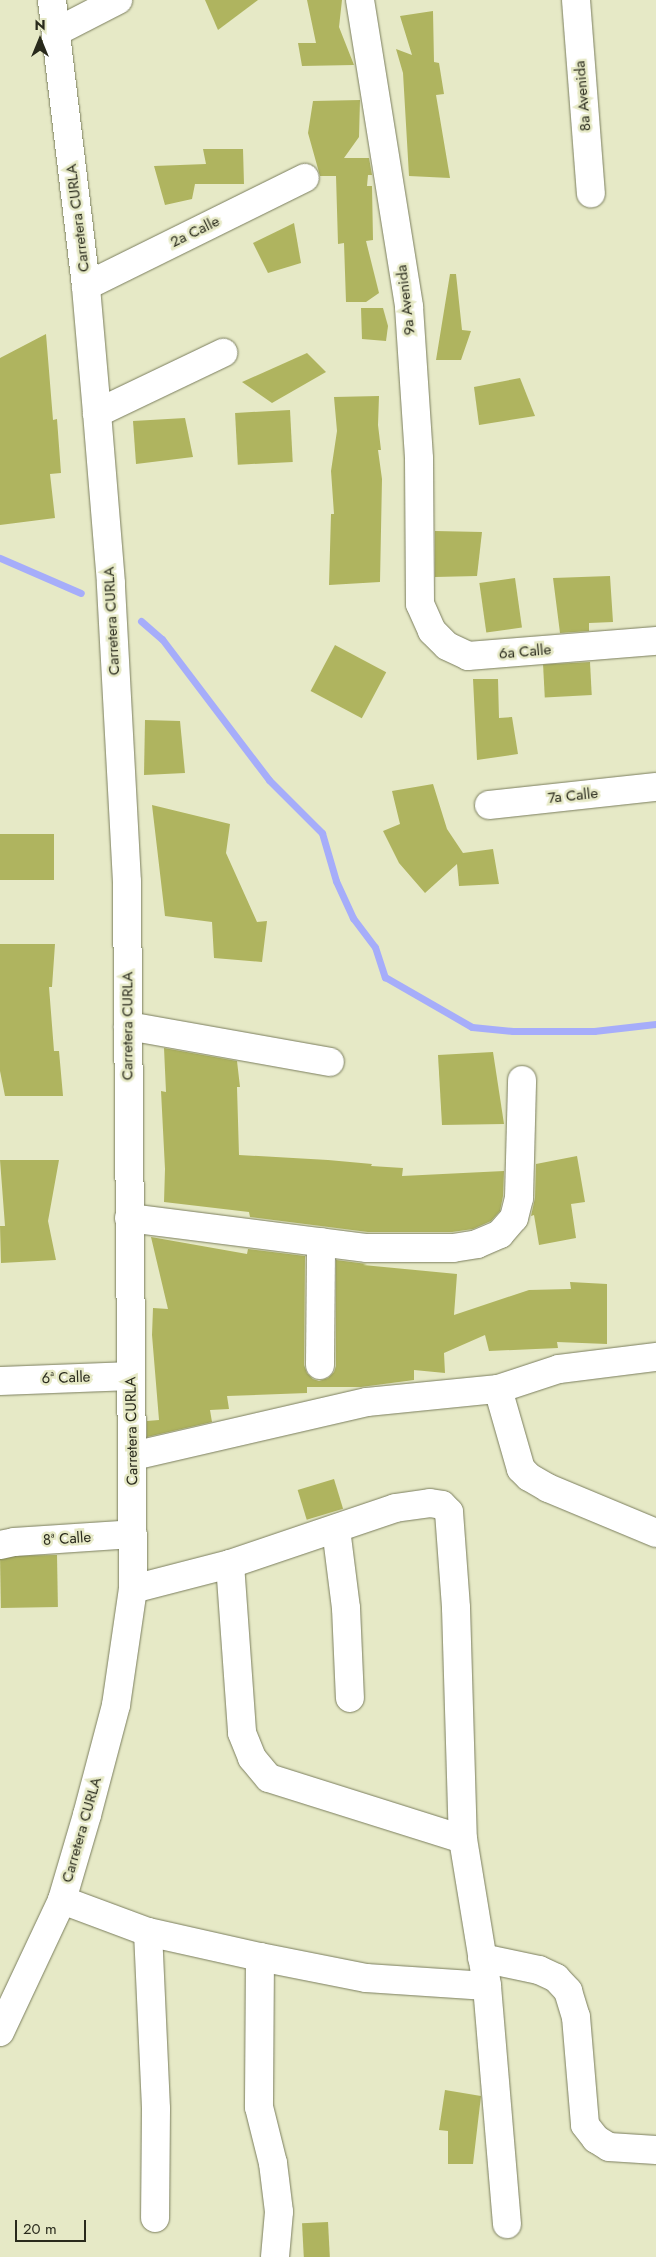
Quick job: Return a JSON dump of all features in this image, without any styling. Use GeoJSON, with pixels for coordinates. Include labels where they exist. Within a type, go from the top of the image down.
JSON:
{"type":"FeatureCollection","features":[{"type":"Feature","properties":{"kind":"street","name":"Carretera CURLA"},"geometry":{"type":"LineString","coordinates":[[0,2032],[62,1900],[116,1705],[133,1589],[127,882],[111,583],[86,286],[52,0]]}},
{"type":"Feature","properties":{"kind":"street"},"geometry":{"type":"LineString","coordinates":[[56,32],[118,0]]}},
{"type":"Feature","properties":{"kind":"street","name":"9a Avenida"},"geometry":{"type":"LineString","coordinates":[[360,0],[409,307],[419,459],[420,604]]}},
{"type":"Feature","properties":{"kind":"street","name":"8a Avenida"},"geometry":{"type":"LineString","coordinates":[[576,0],[591,193]]}},
{"type":"Feature","properties":{"kind":"street","name":"2a Calle"},"geometry":{"type":"LineString","coordinates":[[86,286],[305,178]]}},
{"type":"Feature","properties":{"kind":"street"},"geometry":{"type":"LineString","coordinates":[[96,413],[223,353]]}},
{"type":"Feature","properties":{"kind":"street","name":"6a Calle"},"geometry":{"type":"LineString","coordinates":[[420,604],[432,631],[448,646],[468,656],[656,641]]}},
{"type":"Feature","properties":{"kind":"street","name":"7a Calle"},"geometry":{"type":"LineString","coordinates":[[489,806],[656,786]]}},
{"type":"Feature","properties":{"kind":"street"},"geometry":{"type":"LineString","coordinates":[[128,1026],[330,1062]]}},
{"type":"Feature","properties":{"kind":"street"},"geometry":{"type":"LineString","coordinates":[[129,1218],[367,1248],[453,1248],[478,1244],[500,1234],[514,1218],[519,1198],[522,1080]]}},
{"type":"Feature","properties":{"kind":"street"},"geometry":{"type":"LineString","coordinates":[[320,1365],[321,1242]]}},
{"type":"Feature","properties":{"kind":"street"},"geometry":{"type":"LineString","coordinates":[[133,1456],[366,1402],[498,1389],[559,1369],[656,1357]]}},
{"type":"Feature","properties":{"kind":"street","name":"6ª Calle"},"geometry":{"type":"LineString","coordinates":[[0,1381],[131,1376]]}},
{"type":"Feature","properties":{"kind":"street"},"geometry":{"type":"LineString","coordinates":[[498,1389],[521,1469],[529,1477],[548,1488],[656,1533]]}},
{"type":"Feature","properties":{"kind":"street"},"geometry":{"type":"LineString","coordinates":[[133,1589],[230,1564],[404,1506],[430,1503],[442,1506],[449,1512],[456,1608],[463,1839],[487,1986],[507,2224]]}},
{"type":"Feature","properties":{"kind":"street"},"geometry":{"type":"LineString","coordinates":[[336,1529],[346,1608],[350,1698]]}},
{"type":"Feature","properties":{"kind":"street","name":"8ª Calle"},"geometry":{"type":"LineString","coordinates":[[0,1545],[14,1542],[133,1534]]}},
{"type":"Feature","properties":{"kind":"street"},"geometry":{"type":"LineString","coordinates":[[230,1564],[242,1732],[252,1758],[269,1778],[463,1839]]}},
{"type":"Feature","properties":{"kind":"street"},"geometry":{"type":"LineString","coordinates":[[62,1900],[148,1932],[260,1957],[366,1978],[487,1986]]}},
{"type":"Feature","properties":{"kind":"street"},"geometry":{"type":"LineString","coordinates":[[148,1932],[156,2109],[155,2218]]}},
{"type":"Feature","properties":{"kind":"street"},"geometry":{"type":"LineString","coordinates":[[260,1957],[259,2107],[273,2163],[279,2212],[275,2257]]}},
{"type":"Feature","properties":{"kind":"street"},"geometry":{"type":"LineString","coordinates":[[482,1958],[539,1970],[556,1978],[568,1991],[576,2017],[585,2126],[596,2139],[609,2147],[656,2150]]}},
{"type":"Feature","properties":{"kind":"building"},"geometry":{"type":"Polygon","coordinates":[[[205,0],[258,0],[218,30],[205,0]]]}},
{"type":"Feature","properties":{"kind":"building"},"geometry":{"type":"Polygon","coordinates":[[[307,0],[342,0],[339,27],[354,65],[302,66],[298,43],[316,43],[307,0]]]}},
{"type":"Feature","properties":{"kind":"building"},"geometry":{"type":"Polygon","coordinates":[[[433,11],[434,62],[439,63],[444,94],[436,95],[450,178],[409,176],[403,73],[396,49],[412,55],[400,16],[433,11]]]}},
{"type":"Feature","properties":{"kind":"building"},"geometry":{"type":"Polygon","coordinates":[[[360,100],[359,137],[344,158],[369,158],[372,175],[368,175],[367,186],[372,186],[373,240],[366,241],[379,293],[366,302],[346,302],[344,243],[338,244],[336,176],[320,176],[308,133],[313,101],[360,100]]]}},
{"type":"Feature","properties":{"kind":"building"},"geometry":{"type":"Polygon","coordinates":[[[203,149],[243,149],[244,184],[195,184],[192,199],[165,205],[154,166],[206,164],[203,149]]]}},
{"type":"Feature","properties":{"kind":"building"},"geometry":{"type":"Polygon","coordinates":[[[294,223],[301,263],[268,273],[253,243],[294,223]]]}},
{"type":"Feature","properties":{"kind":"building"},"geometry":{"type":"Polygon","coordinates":[[[450,274],[456,274],[462,330],[471,331],[461,360],[436,360],[450,274]]]}},
{"type":"Feature","properties":{"kind":"building"},"geometry":{"type":"Polygon","coordinates":[[[361,308],[383,308],[388,326],[386,341],[362,339],[361,308]]]}},
{"type":"Feature","properties":{"kind":"building"},"geometry":{"type":"Polygon","coordinates":[[[46,334],[53,420],[57,419],[61,473],[50,474],[55,518],[0,525],[0,358],[46,334]]]}},
{"type":"Feature","properties":{"kind":"building"},"geometry":{"type":"Polygon","coordinates":[[[307,353],[326,372],[272,403],[242,382],[307,353]]]}},
{"type":"Feature","properties":{"kind":"building"},"geometry":{"type":"Polygon","coordinates":[[[520,378],[535,416],[479,425],[474,387],[520,378]]]}},
{"type":"Feature","properties":{"kind":"building"},"geometry":{"type":"Polygon","coordinates":[[[379,396],[378,425],[381,450],[378,450],[382,479],[380,582],[329,585],[331,514],[334,514],[331,471],[337,431],[334,397],[379,396]]]}},
{"type":"Feature","properties":{"kind":"building"},"geometry":{"type":"Polygon","coordinates":[[[290,410],[293,462],[238,465],[235,413],[290,410]]]}},
{"type":"Feature","properties":{"kind":"building"},"geometry":{"type":"Polygon","coordinates":[[[185,418],[193,457],[136,464],[133,421],[185,418]]]}},
{"type":"Feature","properties":{"kind":"building"},"geometry":{"type":"Polygon","coordinates":[[[435,531],[482,532],[477,576],[435,577],[435,531]]]}},
{"type":"Feature","properties":{"kind":"building"},"geometry":{"type":"Polygon","coordinates":[[[610,576],[613,622],[589,623],[589,631],[560,633],[553,578],[610,576]]]}},
{"type":"Feature","properties":{"kind":"building"},"geometry":{"type":"Polygon","coordinates":[[[515,578],[522,628],[486,633],[479,583],[515,578]]]}},
{"type":"Feature","properties":{"kind":"building"},"geometry":{"type":"Polygon","coordinates":[[[335,645],[386,672],[362,718],[311,691],[335,645]]]}},
{"type":"Feature","properties":{"kind":"building"},"geometry":{"type":"Polygon","coordinates":[[[590,662],[592,695],[545,697],[543,664],[590,662]]]}},
{"type":"Feature","properties":{"kind":"building"},"geometry":{"type":"Polygon","coordinates":[[[473,679],[498,679],[499,718],[512,717],[518,754],[477,760],[473,679]]]}},
{"type":"Feature","properties":{"kind":"building"},"geometry":{"type":"Polygon","coordinates":[[[145,720],[180,721],[185,773],[144,775],[145,720]]]}},
{"type":"Feature","properties":{"kind":"building"},"geometry":{"type":"Polygon","coordinates":[[[433,784],[447,829],[463,853],[493,849],[499,884],[459,886],[457,864],[425,893],[399,863],[383,831],[400,824],[392,791],[433,784]]]}},
{"type":"Feature","properties":{"kind":"building"},"geometry":{"type":"Polygon","coordinates":[[[152,805],[230,824],[226,853],[257,922],[267,921],[262,962],[214,958],[212,922],[165,916],[152,805]]]}},
{"type":"Feature","properties":{"kind":"building"},"geometry":{"type":"Polygon","coordinates":[[[0,834],[54,834],[54,880],[0,880],[0,834]]]}},
{"type":"Feature","properties":{"kind":"building"},"geometry":{"type":"Polygon","coordinates":[[[0,944],[55,944],[52,987],[49,987],[54,1051],[59,1051],[63,1096],[5,1096],[0,1071],[0,944]]]}},
{"type":"Feature","properties":{"kind":"building"},"geometry":{"type":"Polygon","coordinates":[[[164,1048],[237,1061],[240,1087],[237,1087],[239,1155],[372,1164],[371,1166],[403,1168],[402,1176],[504,1171],[500,1211],[491,1221],[473,1229],[452,1232],[368,1232],[250,1217],[249,1212],[164,1202],[165,1169],[161,1091],[166,1092],[164,1048]]]}},
{"type":"Feature","properties":{"kind":"building"},"geometry":{"type":"Polygon","coordinates":[[[493,1052],[504,1124],[442,1125],[438,1055],[493,1052]]]}},
{"type":"Feature","properties":{"kind":"building"},"geometry":{"type":"Polygon","coordinates":[[[577,1156],[585,1202],[571,1204],[576,1238],[539,1245],[534,1215],[531,1216],[535,1198],[536,1164],[577,1156]]]}},
{"type":"Feature","properties":{"kind":"building"},"geometry":{"type":"Polygon","coordinates":[[[0,1160],[59,1160],[48,1221],[56,1260],[1,1263],[0,1226],[5,1226],[0,1160]]]}},
{"type":"Feature","properties":{"kind":"building"},"geometry":{"type":"Polygon","coordinates":[[[151,1237],[247,1254],[248,1249],[305,1256],[304,1365],[307,1373],[313,1379],[319,1381],[328,1378],[334,1372],[336,1366],[336,1260],[367,1264],[363,1265],[457,1274],[454,1315],[529,1290],[571,1289],[570,1282],[607,1284],[607,1344],[557,1342],[558,1348],[489,1351],[485,1335],[444,1353],[445,1373],[414,1370],[414,1380],[361,1387],[307,1387],[307,1393],[227,1396],[229,1409],[210,1410],[212,1422],[147,1437],[147,1421],[159,1420],[152,1335],[153,1308],[168,1309],[151,1237]]]}},
{"type":"Feature","properties":{"kind":"building"},"geometry":{"type":"Polygon","coordinates":[[[334,1479],[343,1509],[307,1520],[298,1490],[334,1479]]]}},
{"type":"Feature","properties":{"kind":"building"},"geometry":{"type":"Polygon","coordinates":[[[57,1555],[58,1607],[1,1608],[0,1556],[57,1555]]]}},
{"type":"Feature","properties":{"kind":"building"},"geometry":{"type":"Polygon","coordinates":[[[445,2090],[481,2096],[473,2164],[448,2164],[448,2131],[439,2130],[445,2090]]]}},
{"type":"Feature","properties":{"kind":"building"},"geometry":{"type":"Polygon","coordinates":[[[328,2222],[330,2257],[304,2257],[302,2223],[328,2222]]]}},
{"type":"Feature","properties":{"kind":"waterway"},"geometry":{"type":"LineString","coordinates":[[0,558],[81,593]]}},
{"type":"Feature","properties":{"kind":"waterway"},"geometry":{"type":"LineString","coordinates":[[141,621],[162,639],[269,780],[322,833],[336,881],[353,918],[375,947],[385,977],[472,1027],[513,1031],[594,1031],[656,1024]]}}]}
